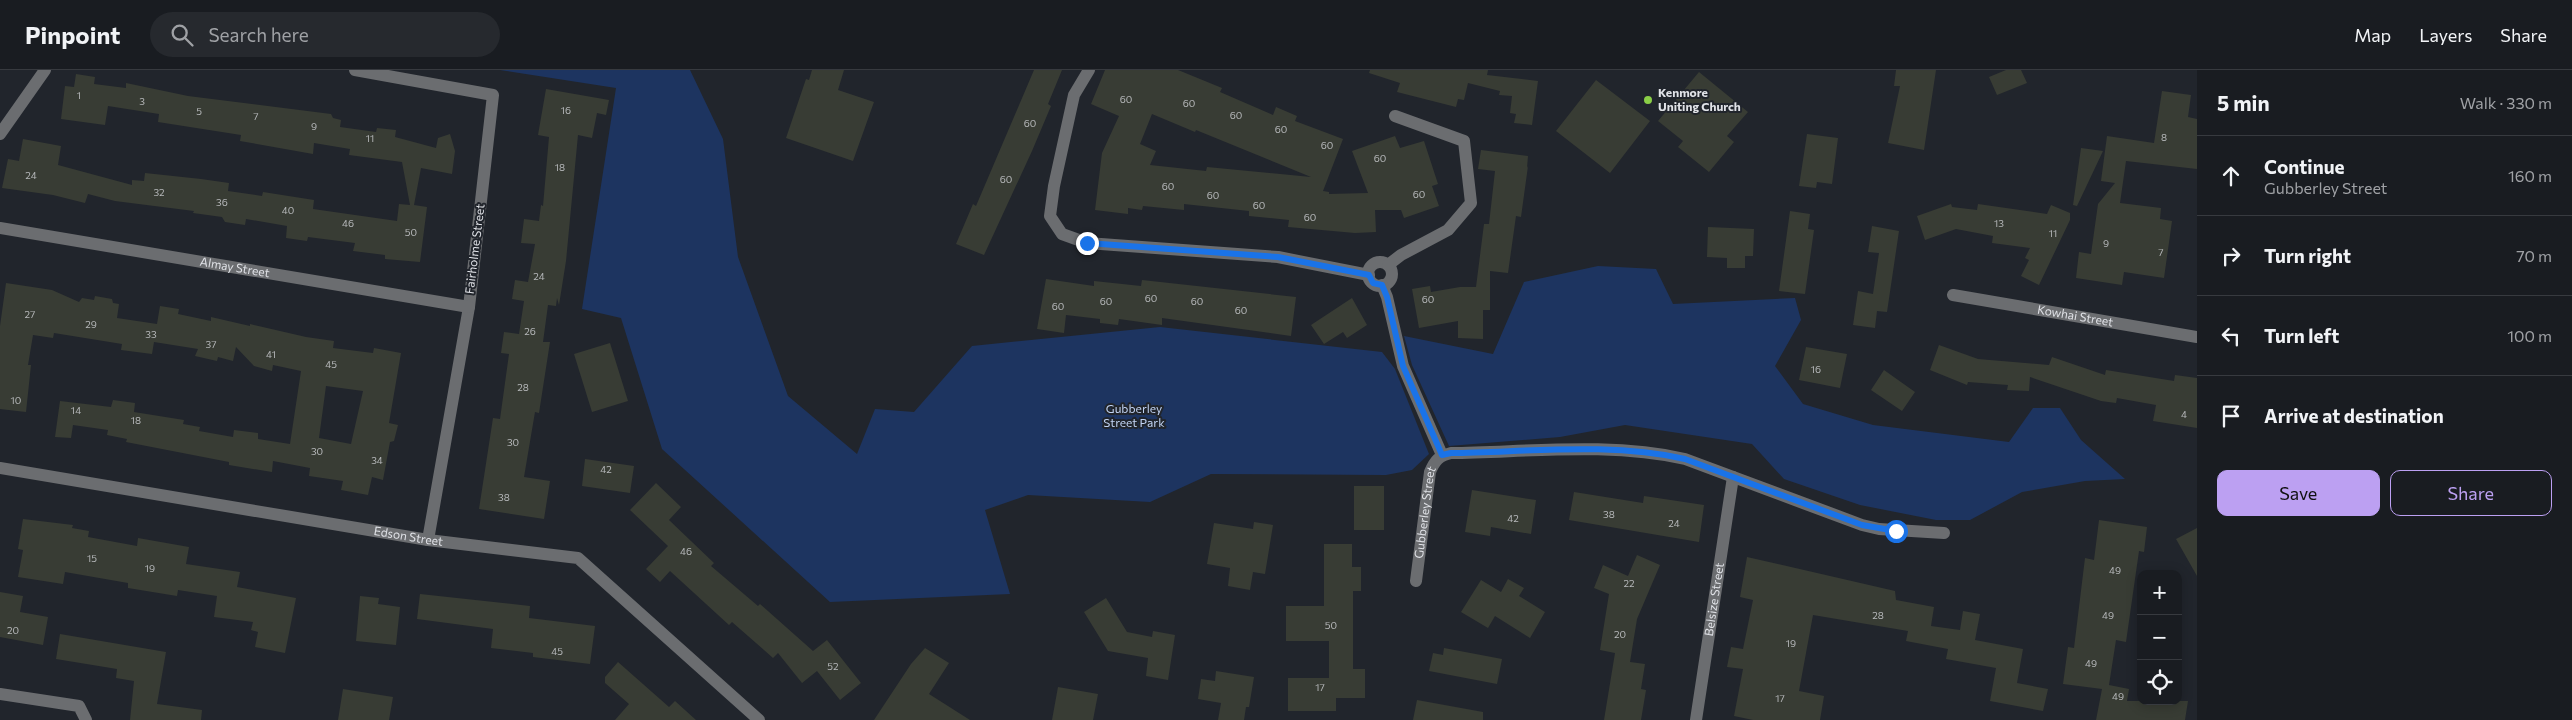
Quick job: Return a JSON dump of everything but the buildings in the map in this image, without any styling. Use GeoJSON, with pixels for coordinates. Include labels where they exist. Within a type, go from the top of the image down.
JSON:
{"type":"FeatureCollection","features":[{"type":"Feature","properties":{"kind":"street"},"geometry":{"type":"LineString","coordinates":[[0,134],[45,70]]}},
{"type":"Feature","properties":{"kind":"street","name":"Fairholme Street"},"geometry":{"type":"LineString","coordinates":[[355,70],[493,95],[468,307],[428,540]]}},
{"type":"Feature","properties":{"kind":"street"},"geometry":{"type":"LineString","coordinates":[[1089,70],[1074,95],[1054,186],[1050,216],[1062,234],[1087,243],[1278,257],[1369,275]]}},
{"type":"Feature","properties":{"kind":"street"},"geometry":{"type":"LineString","coordinates":[[1388,265],[1401,255],[1448,230],[1471,204],[1464,141],[1395,116]]}},
{"type":"Feature","properties":{"kind":"street","name":"Almay Street"},"geometry":{"type":"LineString","coordinates":[[0,228],[468,307]]}},
{"type":"Feature","properties":{"kind":"street"},"geometry":{"type":"LineString","coordinates":[[1384,263],[1391,270],[1392,277],[1388,283],[1382,285],[1373,283],[1369,275],[1371,266],[1384,263]]}},
{"type":"Feature","properties":{"kind":"street"},"geometry":{"type":"LineString","coordinates":[[1382,285],[1387,297],[1403,366],[1442,455]]}},
{"type":"Feature","properties":{"kind":"street","name":"Kowhai Street"},"geometry":{"type":"LineString","coordinates":[[1953,295],[2197,337]]}},
{"type":"Feature","properties":{"kind":"street","name":"Gubberley Street"},"geometry":{"type":"LineString","coordinates":[[1416,581],[1430,472],[1434,462],[1442,455],[1451,453],[1638,450],[1685,459],[1862,525],[1887,530],[1944,533]]}},
{"type":"Feature","properties":{"kind":"street","name":"Edson Street"},"geometry":{"type":"LineString","coordinates":[[0,468],[428,540],[578,558],[759,720]]}},
{"type":"Feature","properties":{"kind":"street","name":"Belsize Street"},"geometry":{"type":"LineString","coordinates":[[1696,720],[1733,477]]}},
{"type":"Feature","properties":{"kind":"street"},"geometry":{"type":"LineString","coordinates":[[0,694],[79,706],[86,720]]}},
{"type":"Feature","properties":{"kind":"green space","name":"Gubberley Street Park"},"geometry":{"type":"Polygon","coordinates":[[[500,70],[690,70],[723,139],[738,257],[788,396],[857,454],[875,409],[914,412],[972,346],[1160,327],[1382,352],[1395,369],[1429,454],[1412,470],[1386,475],[1211,474],[1150,502],[1028,495],[985,510],[1010,594],[830,602],[662,449],[621,318],[582,309],[616,88],[500,70]]]}},
{"type":"Feature","properties":{"kind":"green space"},"geometry":{"type":"Polygon","coordinates":[[[1598,266],[1656,269],[1673,304],[1795,298],[1801,320],[1775,366],[1803,404],[1873,425],[2009,442],[2033,408],[2060,408],[2081,440],[2125,479],[2085,481],[2022,492],[1970,520],[1936,520],[1860,505],[1784,479],[1752,444],[1625,425],[1560,437],[1449,446],[1412,365],[1404,336],[1493,354],[1524,282],[1598,266]]]}},
{"type":"Feature","properties":{"kind":"place","name":"Kenmore Uniting Church"},"geometry":{"type":"Point","coordinates":[1648,100]}},
{"type":"Feature","properties":{"kind":"route"},"geometry":{"type":"LineString","coordinates":[[1087,243],[1278,257],[1369,275],[1373,283],[1382,285],[1387,297],[1403,366],[1442,455],[1451,453],[1617,450],[1655,452],[1685,459],[1862,525],[1896,531]]}}]}
